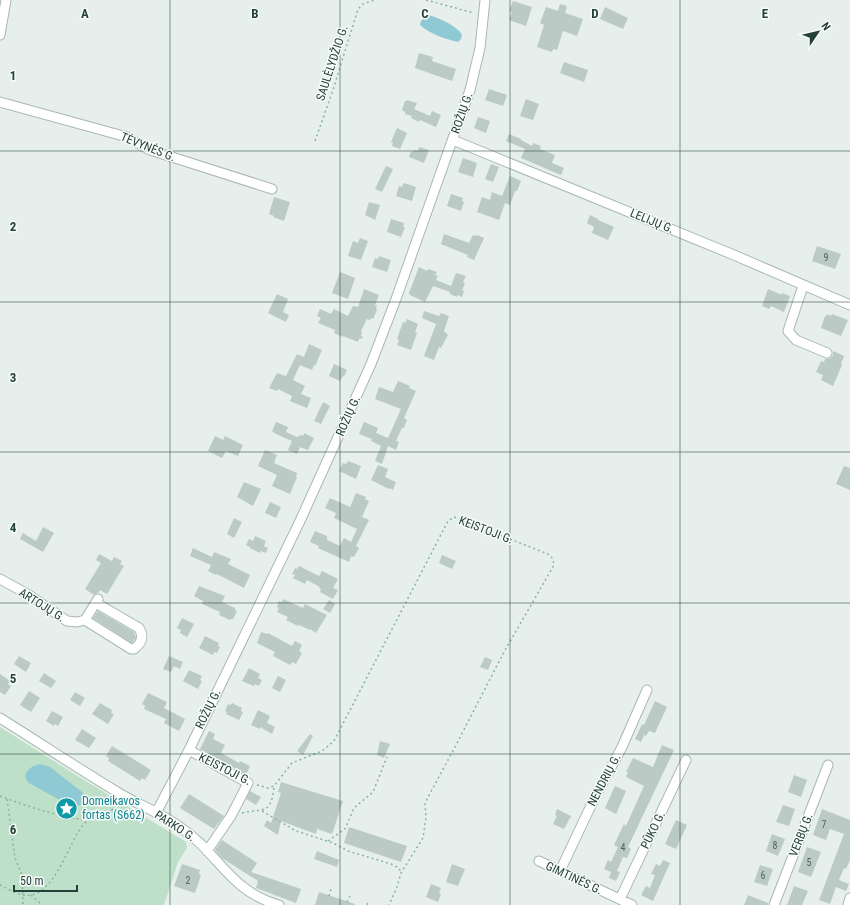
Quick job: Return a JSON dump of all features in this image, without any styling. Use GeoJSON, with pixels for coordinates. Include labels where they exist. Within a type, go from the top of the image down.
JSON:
{"type":"FeatureCollection","features":[{"type":"Feature","properties":{"kind":"street"},"geometry":{"type":"LineString","coordinates":[[0,35],[6,0]]}},
{"type":"Feature","properties":{"kind":"street","name":"ROŽIŲ G."},"geometry":{"type":"LineString","coordinates":[[156,813],[189,750],[300,521],[367,373],[394,305],[453,140],[475,71],[484,16],[485,0]]}},
{"type":"Feature","properties":{"kind":"street","name":"TĖVYNĖS G."},"geometry":{"type":"LineString","coordinates":[[0,102],[127,136],[150,150],[272,189]]}},
{"type":"Feature","properties":{"kind":"street","name":"LELIJŲ G."},"geometry":{"type":"LineString","coordinates":[[453,140],[734,255],[850,305]]}},
{"type":"Feature","properties":{"kind":"street"},"geometry":{"type":"LineString","coordinates":[[803,286],[788,331],[796,340],[826,353]]}},
{"type":"Feature","properties":{"kind":"street","name":"ARTOJŲ G."},"geometry":{"type":"LineString","coordinates":[[0,580],[29,595],[67,621],[77,622],[85,620]]}},
{"type":"Feature","properties":{"kind":"street"},"geometry":{"type":"LineString","coordinates":[[97,601],[138,628],[142,634],[142,639],[139,645],[134,649],[131,649],[85,620],[97,601]]}},
{"type":"Feature","properties":{"kind":"street","name":"NENDRIŲ G."},"geometry":{"type":"LineString","coordinates":[[560,871],[595,797],[622,747],[646,690]]}},
{"type":"Feature","properties":{"kind":"street","name":"PARKO G."},"geometry":{"type":"LineString","coordinates":[[0,718],[77,768],[131,800],[169,819],[192,836],[240,886],[264,900],[277,905]]}},
{"type":"Feature","properties":{"kind":"street","name":"KEISTOJI G."},"geometry":{"type":"LineString","coordinates":[[189,750],[248,783]]}},
{"type":"Feature","properties":{"kind":"street","name":"PŪKO G."},"geometry":{"type":"LineString","coordinates":[[620,899],[686,760]]}},
{"type":"Feature","properties":{"kind":"street","name":"VERBŲ G."},"geometry":{"type":"LineString","coordinates":[[774,905],[828,765]]}},
{"type":"Feature","properties":{"kind":"street"},"geometry":{"type":"LineString","coordinates":[[207,851],[231,816],[248,783]]}},
{"type":"Feature","properties":{"kind":"street","name":"GIMTINĖS G."},"geometry":{"type":"LineString","coordinates":[[539,861],[632,905]]}},
{"type":"Feature","properties":{"kind":"street"},"geometry":{"type":"LineString","coordinates":[[848,905],[850,898]]}},
{"type":"Feature","properties":{"kind":"path","name":"SAULĖLYDŽIO G."},"geometry":{"type":"LineString","coordinates":[[315,141],[333,90],[358,9],[363,4],[375,0]]}},
{"type":"Feature","properties":{"kind":"path"},"geometry":{"type":"LineString","coordinates":[[426,0],[484,16]]}},
{"type":"Feature","properties":{"kind":"path","name":"KEISTOJI G."},"geometry":{"type":"LineString","coordinates":[[248,783],[268,788],[274,786],[289,766],[295,761],[322,751],[334,741],[448,521],[454,517],[548,554],[553,559],[554,565],[504,652],[433,786],[425,804],[426,817],[423,838],[401,873],[389,905]]}},
{"type":"Feature","properties":{"kind":"path"},"geometry":{"type":"LineString","coordinates":[[328,841],[345,829],[354,808],[373,792],[387,757]]}},
{"type":"Feature","properties":{"kind":"path"},"geometry":{"type":"LineString","coordinates":[[231,816],[244,812],[262,811],[269,806],[273,795],[274,786]]}},
{"type":"Feature","properties":{"kind":"path"},"geometry":{"type":"LineString","coordinates":[[0,796],[37,810],[88,821]]}},
{"type":"Feature","properties":{"kind":"path"},"geometry":{"type":"LineString","coordinates":[[7,799],[15,858],[22,875],[23,905]]}},
{"type":"Feature","properties":{"kind":"path"},"geometry":{"type":"LineString","coordinates":[[0,885],[23,895],[38,893],[62,866],[79,830],[88,821],[131,800]]}},
{"type":"Feature","properties":{"kind":"path"},"geometry":{"type":"LineString","coordinates":[[262,811],[289,828],[302,834],[328,841],[348,851],[391,864],[399,868],[401,873]]}},
{"type":"Feature","properties":{"kind":"path"},"geometry":{"type":"LineString","coordinates":[[329,896],[331,889]]}},
{"type":"Feature","properties":{"kind":"path"},"geometry":{"type":"LineString","coordinates":[[31,895],[42,905]]}},
{"type":"Feature","properties":{"kind":"path"},"geometry":{"type":"LineString","coordinates":[[348,902],[350,896]]}},
{"type":"Feature","properties":{"kind":"green space","name":"Domeikavos fortas (S662)"},"geometry":{"type":"Polygon","coordinates":[[[0,727],[186,842],[187,848],[178,862],[164,905],[0,905],[0,727]]]}},
{"type":"Feature","properties":{"kind":"water"},"geometry":{"type":"Polygon","coordinates":[[[427,15],[452,25],[462,35],[461,39],[458,42],[433,34],[424,28],[420,25],[421,21],[427,15]]]}},
{"type":"Feature","properties":{"kind":"water"},"geometry":{"type":"Polygon","coordinates":[[[40,764],[50,767],[82,792],[85,795],[85,802],[78,806],[67,804],[29,783],[26,780],[27,771],[40,764]]]}},
{"type":"Feature","properties":{"kind":"building"},"geometry":{"type":"Polygon","coordinates":[[[513,1],[532,7],[526,26],[509,20],[512,12],[509,11],[513,1]]]}},
{"type":"Feature","properties":{"kind":"building"},"geometry":{"type":"Polygon","coordinates":[[[560,4],[567,6],[565,13],[583,19],[577,36],[563,31],[557,50],[553,49],[552,52],[537,47],[544,25],[540,23],[546,7],[558,11],[560,4]]]}},
{"type":"Feature","properties":{"kind":"building"},"geometry":{"type":"Polygon","coordinates":[[[605,7],[628,18],[623,29],[600,19],[605,7]]]}},
{"type":"Feature","properties":{"kind":"building"},"geometry":{"type":"Polygon","coordinates":[[[419,53],[433,57],[432,61],[456,69],[452,81],[415,68],[419,53]]]}},
{"type":"Feature","properties":{"kind":"building"},"geometry":{"type":"Polygon","coordinates":[[[564,62],[588,70],[584,82],[560,73],[564,62]]]}},
{"type":"Feature","properties":{"kind":"building"},"geometry":{"type":"Polygon","coordinates":[[[489,89],[507,95],[503,106],[485,100],[489,89]]]}},
{"type":"Feature","properties":{"kind":"building"},"geometry":{"type":"Polygon","coordinates":[[[526,99],[539,104],[533,120],[520,116],[526,99]]]}},
{"type":"Feature","properties":{"kind":"building"},"geometry":{"type":"Polygon","coordinates":[[[407,100],[417,103],[414,109],[430,116],[432,111],[441,115],[436,127],[420,120],[419,122],[411,118],[412,116],[405,114],[402,110],[405,101],[407,100]]]}},
{"type":"Feature","properties":{"kind":"building"},"geometry":{"type":"Polygon","coordinates":[[[478,117],[490,121],[486,133],[474,128],[478,117]]]}},
{"type":"Feature","properties":{"kind":"building"},"geometry":{"type":"Polygon","coordinates":[[[397,128],[407,133],[400,149],[392,146],[393,143],[391,142],[397,128]]]}},
{"type":"Feature","properties":{"kind":"building"},"geometry":{"type":"Polygon","coordinates":[[[509,134],[532,146],[533,143],[541,146],[540,149],[555,155],[552,163],[564,168],[561,175],[521,158],[525,149],[506,141],[509,134]]]}},
{"type":"Feature","properties":{"kind":"building"},"geometry":{"type":"Polygon","coordinates":[[[419,147],[429,150],[424,163],[409,157],[411,151],[418,151],[419,147]]]}},
{"type":"Feature","properties":{"kind":"building"},"geometry":{"type":"Polygon","coordinates":[[[463,158],[477,163],[473,177],[458,172],[463,158]]]}},
{"type":"Feature","properties":{"kind":"building"},"geometry":{"type":"Polygon","coordinates":[[[491,164],[499,167],[493,182],[485,179],[491,164]]]}},
{"type":"Feature","properties":{"kind":"building"},"geometry":{"type":"Polygon","coordinates":[[[386,166],[393,169],[382,192],[375,189],[386,166]]]}},
{"type":"Feature","properties":{"kind":"building"},"geometry":{"type":"Polygon","coordinates":[[[510,176],[521,181],[517,191],[515,191],[510,205],[505,203],[499,220],[477,212],[482,197],[490,200],[492,192],[502,196],[510,176]]]}},
{"type":"Feature","properties":{"kind":"building"},"geometry":{"type":"Polygon","coordinates":[[[404,183],[416,187],[412,201],[396,196],[399,186],[402,187],[404,183]]]}},
{"type":"Feature","properties":{"kind":"building"},"geometry":{"type":"Polygon","coordinates":[[[451,194],[463,198],[462,201],[464,202],[461,211],[447,206],[451,194]]]}},
{"type":"Feature","properties":{"kind":"building"},"geometry":{"type":"Polygon","coordinates":[[[274,197],[290,202],[284,221],[269,214],[274,197]]]}},
{"type":"Feature","properties":{"kind":"building"},"geometry":{"type":"Polygon","coordinates":[[[369,202],[380,205],[375,220],[365,215],[369,202]]]}},
{"type":"Feature","properties":{"kind":"building"},"geometry":{"type":"Polygon","coordinates":[[[590,215],[614,227],[608,240],[592,233],[594,227],[587,223],[590,215]]]}},
{"type":"Feature","properties":{"kind":"building"},"geometry":{"type":"Polygon","coordinates":[[[391,219],[404,223],[403,227],[405,227],[401,237],[387,232],[391,219]]]}},
{"type":"Feature","properties":{"kind":"building"},"geometry":{"type":"Polygon","coordinates":[[[444,234],[469,243],[473,235],[484,238],[474,260],[467,257],[468,255],[441,244],[444,234]]]}},
{"type":"Feature","properties":{"kind":"building"},"geometry":{"type":"Polygon","coordinates":[[[360,238],[368,241],[361,260],[348,256],[353,241],[358,243],[360,238]]]}},
{"type":"Feature","properties":{"kind":"building"},"geometry":{"type":"Polygon","coordinates":[[[817,246],[841,254],[835,269],[812,261],[817,246]]]}},
{"type":"Feature","properties":{"kind":"building"},"geometry":{"type":"Polygon","coordinates":[[[379,256],[391,260],[387,272],[372,267],[375,258],[378,259],[379,256]]]}},
{"type":"Feature","properties":{"kind":"building"},"geometry":{"type":"Polygon","coordinates":[[[419,267],[427,271],[428,269],[437,272],[435,275],[438,276],[436,280],[451,286],[456,273],[466,276],[463,282],[465,283],[462,290],[464,291],[462,297],[458,295],[457,297],[450,294],[450,292],[433,286],[425,302],[410,295],[409,293],[419,267]]]}},
{"type":"Feature","properties":{"kind":"building"},"geometry":{"type":"Polygon","coordinates":[[[340,272],[355,278],[348,299],[332,293],[340,272]]]}},
{"type":"Feature","properties":{"kind":"building"},"geometry":{"type":"Polygon","coordinates":[[[364,289],[379,295],[375,305],[377,306],[377,310],[373,319],[367,319],[361,331],[363,338],[359,339],[358,342],[336,334],[334,333],[335,330],[318,323],[321,318],[317,316],[320,309],[331,314],[334,309],[348,316],[353,306],[358,307],[364,289]]]}},
{"type":"Feature","properties":{"kind":"building"},"geometry":{"type":"Polygon","coordinates":[[[768,289],[782,295],[782,293],[790,296],[784,312],[771,306],[769,309],[762,306],[768,289]]]}},
{"type":"Feature","properties":{"kind":"building"},"geometry":{"type":"Polygon","coordinates":[[[277,294],[288,299],[283,312],[289,315],[286,322],[268,313],[277,294]]]}},
{"type":"Feature","properties":{"kind":"building"},"geometry":{"type":"Polygon","coordinates":[[[424,311],[439,316],[441,313],[449,316],[444,331],[448,335],[441,348],[439,347],[434,360],[424,356],[436,324],[422,318],[424,311]]]}},
{"type":"Feature","properties":{"kind":"building"},"geometry":{"type":"Polygon","coordinates":[[[827,314],[831,316],[832,314],[848,320],[841,336],[821,328],[827,314]]]}},
{"type":"Feature","properties":{"kind":"building"},"geometry":{"type":"Polygon","coordinates":[[[407,319],[418,324],[415,332],[417,333],[411,350],[397,345],[399,340],[397,339],[403,322],[405,323],[407,319]]]}},
{"type":"Feature","properties":{"kind":"building"},"geometry":{"type":"Polygon","coordinates":[[[309,344],[322,350],[315,366],[314,365],[312,370],[300,365],[293,380],[305,386],[301,394],[311,398],[307,408],[290,401],[292,396],[278,389],[277,391],[269,388],[277,373],[286,376],[297,354],[304,357],[309,344]]]}},
{"type":"Feature","properties":{"kind":"building"},"geometry":{"type":"Polygon","coordinates":[[[833,351],[844,356],[842,365],[833,386],[821,380],[823,375],[816,372],[821,361],[824,362],[825,359],[831,358],[833,351]]]}},
{"type":"Feature","properties":{"kind":"building"},"geometry":{"type":"Polygon","coordinates":[[[334,364],[347,370],[340,381],[329,376],[334,364]]]}},
{"type":"Feature","properties":{"kind":"building"},"geometry":{"type":"Polygon","coordinates":[[[398,381],[410,386],[409,388],[416,391],[404,418],[407,420],[404,428],[402,428],[396,441],[399,442],[396,450],[388,446],[382,464],[375,461],[381,446],[371,441],[372,439],[359,434],[364,422],[378,428],[376,433],[388,438],[401,409],[375,399],[379,387],[393,392],[398,381]]]}},
{"type":"Feature","properties":{"kind":"building"},"geometry":{"type":"Polygon","coordinates":[[[323,402],[330,406],[321,424],[314,421],[323,402]]]}},
{"type":"Feature","properties":{"kind":"building"},"geometry":{"type":"Polygon","coordinates":[[[276,422],[288,427],[286,432],[297,437],[301,435],[303,436],[304,433],[314,438],[308,450],[300,447],[297,454],[288,450],[292,441],[272,431],[276,422]]]}},
{"type":"Feature","properties":{"kind":"building"},"geometry":{"type":"Polygon","coordinates":[[[215,436],[223,440],[225,436],[243,445],[238,456],[226,451],[222,458],[208,451],[215,436]]]}},
{"type":"Feature","properties":{"kind":"building"},"geometry":{"type":"Polygon","coordinates":[[[265,450],[277,455],[274,463],[297,473],[297,477],[290,494],[272,486],[277,475],[258,466],[265,450]]]}},
{"type":"Feature","properties":{"kind":"building"},"geometry":{"type":"Polygon","coordinates":[[[348,461],[361,466],[356,479],[339,471],[343,463],[346,464],[348,461]]]}},
{"type":"Feature","properties":{"kind":"building"},"geometry":{"type":"Polygon","coordinates":[[[378,465],[388,469],[385,477],[396,482],[393,490],[371,480],[378,465]]]}},
{"type":"Feature","properties":{"kind":"building"},"geometry":{"type":"Polygon","coordinates":[[[844,466],[850,468],[850,490],[836,484],[844,466]]]}},
{"type":"Feature","properties":{"kind":"building"},"geometry":{"type":"Polygon","coordinates":[[[244,482],[261,489],[253,506],[237,497],[244,482]]]}},
{"type":"Feature","properties":{"kind":"building"},"geometry":{"type":"Polygon","coordinates":[[[356,493],[366,497],[365,499],[369,501],[362,517],[369,520],[356,546],[359,548],[354,557],[351,556],[349,562],[318,548],[319,546],[310,542],[315,531],[327,536],[327,540],[340,546],[344,538],[351,542],[357,529],[334,518],[336,513],[325,508],[330,498],[350,507],[356,493]]]}},
{"type":"Feature","properties":{"kind":"building"},"geometry":{"type":"Polygon","coordinates":[[[270,502],[281,507],[276,518],[265,513],[270,502]]]}},
{"type":"Feature","properties":{"kind":"building"},"geometry":{"type":"Polygon","coordinates":[[[234,518],[242,522],[234,538],[227,534],[234,518]]]}},
{"type":"Feature","properties":{"kind":"building"},"geometry":{"type":"Polygon","coordinates":[[[43,527],[54,533],[43,552],[20,539],[23,533],[36,541],[43,527]]]}},
{"type":"Feature","properties":{"kind":"building"},"geometry":{"type":"Polygon","coordinates":[[[255,536],[266,541],[264,546],[268,548],[266,553],[261,551],[260,553],[246,545],[249,539],[253,541],[255,536]]]}},
{"type":"Feature","properties":{"kind":"building"},"geometry":{"type":"Polygon","coordinates":[[[193,548],[212,557],[214,552],[231,559],[228,564],[250,575],[244,588],[208,571],[211,565],[190,556],[193,548]]]}},
{"type":"Feature","properties":{"kind":"building"},"geometry":{"type":"Polygon","coordinates":[[[99,554],[112,561],[114,557],[122,561],[120,564],[124,566],[107,594],[100,590],[94,595],[85,589],[101,563],[96,560],[99,554]]]}},
{"type":"Feature","properties":{"kind":"building"},"geometry":{"type":"Polygon","coordinates":[[[442,555],[456,561],[452,569],[439,563],[442,555]]]}},
{"type":"Feature","properties":{"kind":"building"},"geometry":{"type":"Polygon","coordinates":[[[299,566],[319,576],[322,571],[338,579],[333,588],[338,590],[333,599],[320,592],[320,587],[307,580],[305,584],[293,578],[295,575],[292,574],[295,568],[297,569],[299,566]]]}},
{"type":"Feature","properties":{"kind":"building"},"geometry":{"type":"Polygon","coordinates":[[[199,586],[225,596],[222,602],[235,608],[237,611],[233,619],[230,620],[219,615],[220,612],[202,604],[203,601],[194,596],[199,586]]]}},
{"type":"Feature","properties":{"kind":"building"},"geometry":{"type":"Polygon","coordinates":[[[283,599],[303,608],[305,604],[327,615],[316,633],[310,629],[299,625],[298,626],[286,620],[288,617],[277,612],[279,608],[277,607],[279,601],[282,602],[283,599]]]}},
{"type":"Feature","properties":{"kind":"building"},"geometry":{"type":"Polygon","coordinates":[[[329,600],[335,604],[330,613],[323,609],[329,600]]]}},
{"type":"Feature","properties":{"kind":"building"},"geometry":{"type":"Polygon","coordinates":[[[98,611],[134,632],[136,637],[132,643],[93,618],[98,611]]]}},
{"type":"Feature","properties":{"kind":"building"},"geometry":{"type":"Polygon","coordinates":[[[182,618],[194,624],[187,637],[180,633],[181,630],[177,628],[182,618]]]}},
{"type":"Feature","properties":{"kind":"building"},"geometry":{"type":"Polygon","coordinates":[[[261,632],[268,633],[292,646],[295,641],[302,645],[299,651],[302,653],[296,664],[292,662],[290,665],[273,656],[275,652],[257,643],[261,632]]]}},
{"type":"Feature","properties":{"kind":"building"},"geometry":{"type":"Polygon","coordinates":[[[205,636],[219,643],[218,646],[220,647],[217,653],[214,652],[213,655],[199,648],[205,636]]]}},
{"type":"Feature","properties":{"kind":"building"},"geometry":{"type":"Polygon","coordinates":[[[19,656],[31,663],[26,672],[14,664],[19,656]]]}},
{"type":"Feature","properties":{"kind":"building"},"geometry":{"type":"Polygon","coordinates":[[[169,656],[183,662],[180,669],[174,666],[171,672],[163,669],[169,656]]]}},
{"type":"Feature","properties":{"kind":"building"},"geometry":{"type":"Polygon","coordinates":[[[485,657],[492,660],[488,670],[480,667],[485,657]]]}},
{"type":"Feature","properties":{"kind":"building"},"geometry":{"type":"Polygon","coordinates":[[[249,668],[260,674],[258,678],[262,680],[259,686],[255,684],[254,686],[242,681],[249,668]]]}},
{"type":"Feature","properties":{"kind":"building"},"geometry":{"type":"Polygon","coordinates":[[[189,670],[202,676],[200,680],[202,681],[198,689],[183,681],[189,670]]]}},
{"type":"Feature","properties":{"kind":"building"},"geometry":{"type":"Polygon","coordinates":[[[44,673],[56,681],[51,688],[39,681],[44,673]]]}},
{"type":"Feature","properties":{"kind":"building"},"geometry":{"type":"Polygon","coordinates":[[[0,674],[10,681],[8,684],[11,686],[5,695],[0,692],[0,674]]]}},
{"type":"Feature","properties":{"kind":"building"},"geometry":{"type":"Polygon","coordinates":[[[278,676],[286,680],[280,692],[272,688],[278,676]]]}},
{"type":"Feature","properties":{"kind":"building"},"geometry":{"type":"Polygon","coordinates":[[[29,691],[40,698],[31,712],[20,705],[29,691]]]}},
{"type":"Feature","properties":{"kind":"building"},"geometry":{"type":"Polygon","coordinates":[[[75,692],[85,698],[80,706],[70,700],[75,692]]]}},
{"type":"Feature","properties":{"kind":"building"},"geometry":{"type":"Polygon","coordinates":[[[148,693],[167,702],[164,708],[185,719],[179,731],[164,723],[166,719],[144,709],[145,706],[142,704],[148,693]]]}},
{"type":"Feature","properties":{"kind":"building"},"geometry":{"type":"Polygon","coordinates":[[[655,701],[667,707],[655,733],[649,731],[646,736],[644,735],[641,742],[635,739],[642,724],[644,725],[655,701]]]}},
{"type":"Feature","properties":{"kind":"building"},"geometry":{"type":"Polygon","coordinates":[[[100,703],[112,710],[111,713],[114,714],[108,724],[92,714],[100,703]]]}},
{"type":"Feature","properties":{"kind":"building"},"geometry":{"type":"Polygon","coordinates":[[[232,703],[242,708],[241,711],[243,712],[239,720],[226,714],[227,712],[225,711],[228,704],[230,705],[232,703]]]}},
{"type":"Feature","properties":{"kind":"building"},"geometry":{"type":"Polygon","coordinates":[[[258,710],[270,716],[267,723],[275,727],[272,734],[260,727],[260,729],[251,725],[258,710]]]}},
{"type":"Feature","properties":{"kind":"building"},"geometry":{"type":"Polygon","coordinates":[[[52,711],[63,717],[58,726],[55,724],[54,726],[46,721],[52,711]]]}},
{"type":"Feature","properties":{"kind":"building"},"geometry":{"type":"Polygon","coordinates":[[[82,729],[96,738],[89,748],[75,740],[82,729]]]}},
{"type":"Feature","properties":{"kind":"building"},"geometry":{"type":"Polygon","coordinates":[[[209,731],[215,734],[213,739],[225,745],[221,753],[239,763],[240,761],[250,766],[246,775],[200,749],[209,731]]]}},
{"type":"Feature","properties":{"kind":"building"},"geometry":{"type":"Polygon","coordinates":[[[310,734],[313,736],[303,755],[297,751],[310,734]]]}},
{"type":"Feature","properties":{"kind":"building"},"geometry":{"type":"Polygon","coordinates":[[[380,741],[390,744],[384,758],[377,755],[380,741]]]}},
{"type":"Feature","properties":{"kind":"building"},"geometry":{"type":"Polygon","coordinates":[[[662,745],[674,750],[628,847],[631,849],[627,858],[623,857],[617,871],[620,872],[616,881],[609,878],[611,872],[604,869],[608,860],[611,862],[618,847],[614,845],[624,824],[626,826],[644,786],[626,777],[628,772],[626,772],[633,758],[653,767],[662,745]]]}},
{"type":"Feature","properties":{"kind":"building"},"geometry":{"type":"Polygon","coordinates":[[[112,746],[151,770],[145,780],[142,778],[140,781],[108,761],[109,758],[106,756],[112,746]]]}},
{"type":"Feature","properties":{"kind":"building"},"geometry":{"type":"Polygon","coordinates":[[[794,775],[807,780],[801,797],[788,792],[794,775]]]}},
{"type":"Feature","properties":{"kind":"building"},"geometry":{"type":"Polygon","coordinates":[[[281,782],[343,801],[332,834],[317,829],[316,834],[281,821],[278,835],[264,826],[267,820],[271,823],[281,793],[278,792],[281,782]]]}},
{"type":"Feature","properties":{"kind":"building"},"geometry":{"type":"Polygon","coordinates":[[[615,786],[626,791],[616,814],[605,808],[615,786]]]}},
{"type":"Feature","properties":{"kind":"building"},"geometry":{"type":"Polygon","coordinates":[[[250,791],[261,797],[256,805],[246,799],[250,791]]]}},
{"type":"Feature","properties":{"kind":"building"},"geometry":{"type":"Polygon","coordinates":[[[189,794],[224,816],[214,829],[180,808],[189,794]]]}},
{"type":"Feature","properties":{"kind":"building"},"geometry":{"type":"Polygon","coordinates":[[[783,805],[795,809],[789,826],[776,822],[783,805]]]}},
{"type":"Feature","properties":{"kind":"building"},"geometry":{"type":"Polygon","coordinates":[[[557,809],[571,816],[564,829],[553,824],[557,816],[555,815],[557,809]]]}},
{"type":"Feature","properties":{"kind":"building"},"geometry":{"type":"Polygon","coordinates":[[[822,809],[850,820],[850,860],[846,869],[844,868],[839,880],[849,884],[846,891],[836,887],[830,904],[819,900],[844,834],[830,829],[826,840],[813,835],[822,809]]]}},
{"type":"Feature","properties":{"kind":"building"},"geometry":{"type":"Polygon","coordinates":[[[676,820],[687,825],[676,849],[665,844],[676,820]]]}},
{"type":"Feature","properties":{"kind":"building"},"geometry":{"type":"Polygon","coordinates":[[[349,827],[407,846],[401,862],[344,843],[349,827]]]}},
{"type":"Feature","properties":{"kind":"building"},"geometry":{"type":"Polygon","coordinates":[[[772,834],[785,839],[778,856],[766,851],[772,834]]]}},
{"type":"Feature","properties":{"kind":"building"},"geometry":{"type":"Polygon","coordinates":[[[222,840],[257,863],[251,872],[301,889],[296,903],[256,888],[258,881],[222,858],[215,850],[222,840]]]}},
{"type":"Feature","properties":{"kind":"building"},"geometry":{"type":"Polygon","coordinates":[[[807,847],[821,852],[811,877],[798,872],[807,847]]]}},
{"type":"Feature","properties":{"kind":"building"},"geometry":{"type":"Polygon","coordinates":[[[317,851],[339,860],[337,867],[314,859],[317,851]]]}},
{"type":"Feature","properties":{"kind":"building"},"geometry":{"type":"Polygon","coordinates":[[[663,860],[670,863],[653,901],[641,895],[646,886],[650,888],[655,875],[651,874],[656,864],[660,866],[663,860]]]}},
{"type":"Feature","properties":{"kind":"building"},"geometry":{"type":"Polygon","coordinates":[[[182,864],[200,870],[199,874],[201,875],[195,893],[174,886],[182,864]]]}},
{"type":"Feature","properties":{"kind":"building"},"geometry":{"type":"Polygon","coordinates":[[[452,864],[465,869],[458,886],[446,882],[452,864]]]}},
{"type":"Feature","properties":{"kind":"building"},"geometry":{"type":"Polygon","coordinates":[[[760,865],[773,869],[767,886],[754,882],[760,865]]]}},
{"type":"Feature","properties":{"kind":"building"},"geometry":{"type":"Polygon","coordinates":[[[431,884],[441,888],[439,893],[441,894],[438,902],[426,897],[431,884]]]}},
{"type":"Feature","properties":{"kind":"building"},"geometry":{"type":"Polygon","coordinates":[[[794,886],[808,891],[802,905],[787,905],[794,886]]]}},
{"type":"Feature","properties":{"kind":"building"},"geometry":{"type":"Polygon","coordinates":[[[319,892],[355,904],[355,905],[315,905],[319,892]]]}},
{"type":"Feature","properties":{"kind":"building"},"geometry":{"type":"Polygon","coordinates":[[[748,895],[768,903],[768,905],[744,905],[748,895]]]}},
{"type":"Feature","properties":{"kind":"place","name":"Domeikavos fortas (S662)"},"geometry":{"type":"Point","coordinates":[66,808]}}]}
